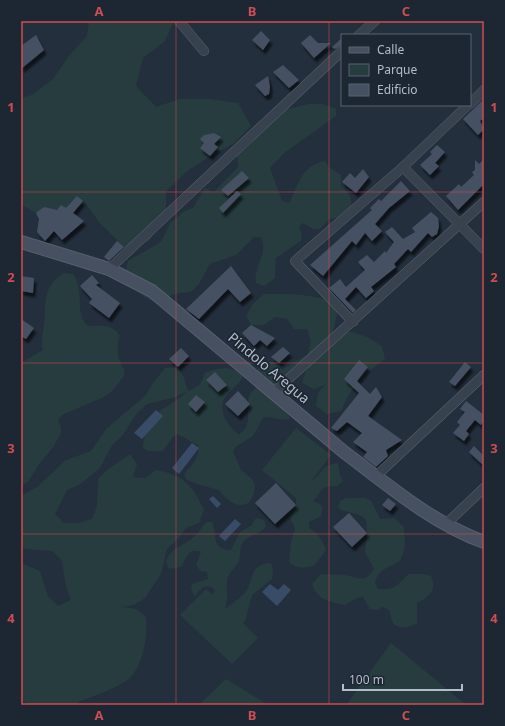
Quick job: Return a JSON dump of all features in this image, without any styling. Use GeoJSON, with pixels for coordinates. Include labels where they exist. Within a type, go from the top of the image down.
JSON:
{"type":"FeatureCollection","features":[{"type":"Feature","properties":{"kind":"main road","name":"Pindolo Aregua"},"geometry":{"type":"LineString","coordinates":[[21,242],[109,269],[152,291],[344,452],[445,525],[484,542]]}},
{"type":"Feature","properties":{"kind":"street"},"geometry":{"type":"LineString","coordinates":[[179,21],[204,51]]}},
{"type":"Feature","properties":{"kind":"street"},"geometry":{"type":"LineString","coordinates":[[360,34],[375,21]]}},
{"type":"Feature","properties":{"kind":"street"},"geometry":{"type":"LineString","coordinates":[[109,269],[341,52]]}},
{"type":"Feature","properties":{"kind":"street"},"geometry":{"type":"LineString","coordinates":[[471,102],[484,90]]}},
{"type":"Feature","properties":{"kind":"street"},"geometry":{"type":"LineString","coordinates":[[353,322],[295,261],[403,167],[467,106]]}},
{"type":"Feature","properties":{"kind":"street"},"geometry":{"type":"LineString","coordinates":[[403,167],[484,249]]}},
{"type":"Feature","properties":{"kind":"street"},"geometry":{"type":"LineString","coordinates":[[274,392],[484,202]]}},
{"type":"Feature","properties":{"kind":"street"},"geometry":{"type":"LineString","coordinates":[[376,476],[484,375]]}},
{"type":"Feature","properties":{"kind":"street"},"geometry":{"type":"LineString","coordinates":[[445,525],[484,488]]}},
{"type":"Feature","properties":{"kind":"green space"},"geometry":{"type":"Polygon","coordinates":[[[89,21],[174,21],[165,41],[143,58],[136,86],[156,107],[180,99],[210,99],[238,103],[251,126],[233,144],[210,156],[186,172],[166,191],[166,218],[149,241],[124,247],[99,222],[84,201],[78,208],[36,213],[23,206],[21,202],[21,98],[32,95],[53,79],[68,57],[87,36],[89,21]]]}},
{"type":"Feature","properties":{"kind":"green space"},"geometry":{"type":"Polygon","coordinates":[[[309,104],[323,104],[336,109],[336,116],[284,153],[270,168],[282,201],[289,203],[301,177],[305,172],[310,167],[325,161],[329,167],[341,175],[341,185],[350,196],[352,208],[342,217],[329,219],[320,229],[314,229],[302,223],[299,228],[302,234],[301,241],[276,258],[275,278],[264,286],[256,283],[263,243],[261,237],[254,237],[236,255],[210,264],[197,286],[191,291],[177,293],[158,301],[146,298],[136,290],[125,275],[128,261],[161,242],[170,223],[186,210],[193,208],[205,188],[214,192],[238,167],[237,154],[275,114],[309,104]]]}},
{"type":"Feature","properties":{"kind":"green space"},"geometry":{"type":"Polygon","coordinates":[[[64,273],[73,274],[77,281],[80,295],[81,315],[88,326],[110,327],[120,336],[118,343],[118,357],[124,370],[124,376],[111,392],[104,397],[62,415],[58,421],[61,427],[61,433],[54,446],[39,464],[28,482],[21,486],[21,363],[43,350],[42,341],[46,296],[52,284],[64,273]]]}},
{"type":"Feature","properties":{"kind":"green space"},"geometry":{"type":"Polygon","coordinates":[[[264,294],[284,294],[311,296],[339,305],[333,332],[353,332],[370,339],[382,346],[385,359],[358,382],[341,411],[327,414],[316,406],[318,393],[326,384],[314,389],[302,383],[306,370],[310,367],[289,377],[289,390],[276,387],[268,393],[290,419],[283,420],[264,417],[252,437],[235,448],[233,451],[241,470],[252,479],[255,485],[250,501],[246,504],[236,504],[230,501],[219,490],[187,480],[184,474],[197,458],[198,445],[177,434],[172,438],[163,451],[149,451],[143,448],[146,433],[157,413],[184,395],[186,392],[175,397],[147,404],[137,413],[122,436],[112,445],[100,468],[79,485],[67,490],[55,514],[64,523],[78,523],[92,519],[97,506],[98,479],[108,469],[130,454],[137,464],[133,477],[145,478],[156,470],[174,475],[191,488],[196,494],[204,510],[199,523],[186,528],[178,539],[167,549],[161,574],[145,598],[134,605],[123,607],[136,609],[146,617],[146,633],[143,652],[137,669],[132,676],[121,684],[103,693],[78,702],[77,705],[30,705],[21,700],[21,563],[40,571],[48,596],[58,606],[71,600],[66,587],[62,561],[53,551],[26,549],[21,547],[21,496],[38,486],[66,460],[91,451],[106,429],[146,395],[152,384],[165,368],[178,367],[184,378],[188,391],[200,385],[205,373],[215,369],[226,368],[236,370],[243,377],[255,372],[266,361],[279,363],[282,370],[308,354],[311,341],[307,329],[294,329],[287,319],[275,317],[264,325],[251,325],[246,316],[253,304],[264,294]],[[243,377],[223,401],[223,412],[227,423],[239,434],[244,430],[247,424],[248,399],[256,388],[257,382],[243,377]]]}},
{"type":"Feature","properties":{"kind":"green space"},"geometry":{"type":"Polygon","coordinates":[[[296,428],[331,455],[312,480],[316,478],[327,466],[338,463],[340,475],[343,481],[337,486],[322,489],[313,501],[320,504],[323,509],[321,516],[309,522],[309,528],[320,538],[326,550],[314,566],[304,567],[295,566],[289,562],[291,542],[295,529],[290,517],[296,505],[296,498],[262,470],[296,428]]]}},
{"type":"Feature","properties":{"kind":"green space"},"geometry":{"type":"Polygon","coordinates":[[[346,498],[365,498],[371,501],[380,519],[394,518],[404,527],[405,548],[400,561],[384,569],[378,575],[375,583],[378,589],[389,589],[396,586],[409,574],[424,574],[431,576],[433,581],[433,590],[428,596],[417,603],[417,623],[408,627],[398,627],[393,623],[389,610],[383,607],[377,610],[370,609],[363,597],[357,598],[345,605],[334,603],[321,597],[314,589],[312,584],[321,574],[363,578],[367,577],[374,569],[365,552],[367,533],[366,520],[359,515],[338,508],[340,501],[346,498]]]}},
{"type":"Feature","properties":{"kind":"green space"},"geometry":{"type":"Polygon","coordinates":[[[258,518],[264,520],[266,526],[261,531],[245,539],[243,542],[238,563],[228,578],[227,601],[225,607],[227,608],[244,594],[255,570],[259,566],[271,563],[273,568],[272,579],[252,595],[245,621],[243,623],[258,638],[232,664],[180,615],[206,589],[213,595],[215,590],[207,586],[195,596],[191,590],[192,584],[208,579],[207,572],[200,571],[196,564],[201,552],[190,552],[181,567],[169,569],[166,562],[168,557],[175,549],[192,539],[206,522],[212,522],[217,544],[224,549],[231,550],[240,532],[252,525],[255,519],[258,518]]]}},
{"type":"Feature","properties":{"kind":"green space"},"geometry":{"type":"Polygon","coordinates":[[[391,643],[466,705],[346,705],[391,643]]]}},
{"type":"Feature","properties":{"kind":"green space"},"geometry":{"type":"Polygon","coordinates":[[[226,679],[268,705],[199,705],[226,679]]]}},
{"type":"Feature","properties":{"kind":"water"},"geometry":{"type":"Polygon","coordinates":[[[156,410],[163,416],[142,439],[134,433],[156,410]]]}},
{"type":"Feature","properties":{"kind":"water"},"geometry":{"type":"Polygon","coordinates":[[[192,443],[199,448],[179,474],[172,468],[192,443]]]}},
{"type":"Feature","properties":{"kind":"water"},"geometry":{"type":"Polygon","coordinates":[[[213,496],[221,504],[217,508],[209,499],[213,496]]]}},
{"type":"Feature","properties":{"kind":"water"},"geometry":{"type":"Polygon","coordinates":[[[235,519],[241,524],[225,541],[219,536],[235,519]]]}},
{"type":"Feature","properties":{"kind":"water"},"geometry":{"type":"Polygon","coordinates":[[[270,584],[278,590],[284,584],[291,590],[277,606],[262,592],[270,584]]]}},
{"type":"Feature","properties":{"kind":"building"},"geometry":{"type":"Polygon","coordinates":[[[261,31],[270,40],[263,50],[252,40],[261,31]]]}},
{"type":"Feature","properties":{"kind":"building"},"geometry":{"type":"Polygon","coordinates":[[[36,35],[44,50],[21,69],[21,46],[36,35]]]}},
{"type":"Feature","properties":{"kind":"building"},"geometry":{"type":"Polygon","coordinates":[[[310,35],[318,43],[331,43],[314,58],[301,43],[310,35]]]}},
{"type":"Feature","properties":{"kind":"building"},"geometry":{"type":"Polygon","coordinates":[[[341,39],[341,46],[335,49],[332,47],[341,39]]]}},
{"type":"Feature","properties":{"kind":"building"},"geometry":{"type":"Polygon","coordinates":[[[283,65],[299,80],[289,88],[273,72],[283,65]]]}},
{"type":"Feature","properties":{"kind":"building"},"geometry":{"type":"Polygon","coordinates":[[[268,76],[270,87],[269,94],[265,96],[255,85],[268,76]]]}},
{"type":"Feature","properties":{"kind":"building"},"geometry":{"type":"Polygon","coordinates":[[[484,99],[484,118],[480,121],[484,129],[478,135],[463,119],[484,99]]]}},
{"type":"Feature","properties":{"kind":"building"},"geometry":{"type":"Polygon","coordinates":[[[214,133],[221,137],[214,144],[218,147],[210,156],[200,148],[204,143],[200,139],[204,135],[214,133]]]}},
{"type":"Feature","properties":{"kind":"building"},"geometry":{"type":"Polygon","coordinates":[[[437,145],[445,152],[435,163],[439,166],[430,175],[420,165],[432,154],[430,152],[437,145]]]}},
{"type":"Feature","properties":{"kind":"building"},"geometry":{"type":"Polygon","coordinates":[[[484,159],[484,184],[458,210],[446,196],[459,184],[461,187],[474,175],[472,172],[475,170],[475,160],[479,164],[484,159]]]}},
{"type":"Feature","properties":{"kind":"building"},"geometry":{"type":"Polygon","coordinates":[[[363,169],[369,177],[356,193],[342,182],[350,173],[355,178],[363,169]]]}},
{"type":"Feature","properties":{"kind":"building"},"geometry":{"type":"Polygon","coordinates":[[[242,171],[249,178],[228,196],[221,190],[242,171]]]}},
{"type":"Feature","properties":{"kind":"building"},"geometry":{"type":"Polygon","coordinates":[[[401,181],[410,191],[389,208],[375,224],[382,231],[372,241],[365,233],[356,245],[352,241],[323,276],[310,265],[372,210],[370,208],[379,199],[381,201],[401,181]]]}},
{"type":"Feature","properties":{"kind":"building"},"geometry":{"type":"Polygon","coordinates":[[[237,191],[241,194],[223,213],[219,208],[237,191]]]}},
{"type":"Feature","properties":{"kind":"building"},"geometry":{"type":"Polygon","coordinates":[[[77,196],[83,201],[73,213],[84,221],[62,240],[54,231],[45,241],[37,232],[39,219],[36,213],[44,207],[57,210],[61,205],[66,208],[77,196]]]}},
{"type":"Feature","properties":{"kind":"building"},"geometry":{"type":"Polygon","coordinates":[[[431,212],[438,218],[439,226],[437,234],[432,237],[428,233],[411,252],[408,249],[394,264],[396,267],[371,287],[374,291],[366,298],[356,287],[345,299],[356,310],[353,313],[329,288],[340,279],[346,287],[365,270],[358,262],[367,255],[374,262],[385,251],[386,253],[394,242],[385,232],[392,227],[403,239],[415,232],[412,228],[431,212]]]}},
{"type":"Feature","properties":{"kind":"building"},"geometry":{"type":"Polygon","coordinates":[[[117,241],[124,247],[109,261],[104,257],[117,241]]]}},
{"type":"Feature","properties":{"kind":"building"},"geometry":{"type":"Polygon","coordinates":[[[231,266],[251,293],[240,302],[228,289],[199,319],[186,309],[231,266]]]}},
{"type":"Feature","properties":{"kind":"building"},"geometry":{"type":"Polygon","coordinates":[[[92,275],[99,283],[96,285],[120,303],[109,318],[89,303],[92,299],[80,286],[92,275]]]}},
{"type":"Feature","properties":{"kind":"building"},"geometry":{"type":"Polygon","coordinates":[[[21,276],[34,278],[33,293],[21,291],[21,276]]]}},
{"type":"Feature","properties":{"kind":"building"},"geometry":{"type":"Polygon","coordinates":[[[21,319],[34,328],[26,339],[21,336],[21,319]]]}},
{"type":"Feature","properties":{"kind":"building"},"geometry":{"type":"Polygon","coordinates":[[[251,325],[275,338],[267,346],[260,340],[254,346],[242,333],[251,325]]]}},
{"type":"Feature","properties":{"kind":"building"},"geometry":{"type":"Polygon","coordinates":[[[283,347],[290,353],[279,363],[271,357],[283,347]]]}},
{"type":"Feature","properties":{"kind":"building"},"geometry":{"type":"Polygon","coordinates":[[[181,348],[189,356],[178,367],[169,359],[181,348]]]}},
{"type":"Feature","properties":{"kind":"building"},"geometry":{"type":"Polygon","coordinates":[[[359,360],[368,367],[357,381],[370,394],[376,387],[382,397],[368,416],[402,440],[386,450],[388,456],[376,467],[363,457],[367,452],[353,442],[362,433],[347,422],[337,431],[331,428],[359,393],[344,379],[359,360]]]}},
{"type":"Feature","properties":{"kind":"building"},"geometry":{"type":"Polygon","coordinates":[[[465,362],[471,367],[455,386],[449,382],[465,362]]]}},
{"type":"Feature","properties":{"kind":"building"},"geometry":{"type":"Polygon","coordinates":[[[215,372],[227,385],[218,392],[206,380],[215,372]]]}},
{"type":"Feature","properties":{"kind":"building"},"geometry":{"type":"Polygon","coordinates":[[[238,391],[250,404],[238,416],[225,404],[238,391]]]}},
{"type":"Feature","properties":{"kind":"building"},"geometry":{"type":"Polygon","coordinates":[[[196,395],[205,402],[196,412],[188,404],[196,395]]]}},
{"type":"Feature","properties":{"kind":"building"},"geometry":{"type":"Polygon","coordinates":[[[466,401],[484,415],[484,420],[481,425],[475,420],[466,431],[469,434],[464,441],[453,433],[460,425],[457,422],[465,412],[460,409],[466,401]]]}},
{"type":"Feature","properties":{"kind":"building"},"geometry":{"type":"Polygon","coordinates":[[[474,446],[484,456],[484,466],[469,452],[474,446]]]}},
{"type":"Feature","properties":{"kind":"building"},"geometry":{"type":"Polygon","coordinates":[[[276,483],[296,505],[275,524],[255,503],[276,483]]]}},
{"type":"Feature","properties":{"kind":"building"},"geometry":{"type":"Polygon","coordinates":[[[388,498],[396,504],[390,511],[382,505],[388,498]]]}},
{"type":"Feature","properties":{"kind":"building"},"geometry":{"type":"Polygon","coordinates":[[[349,513],[367,533],[352,547],[333,527],[349,513]]]}}]}
